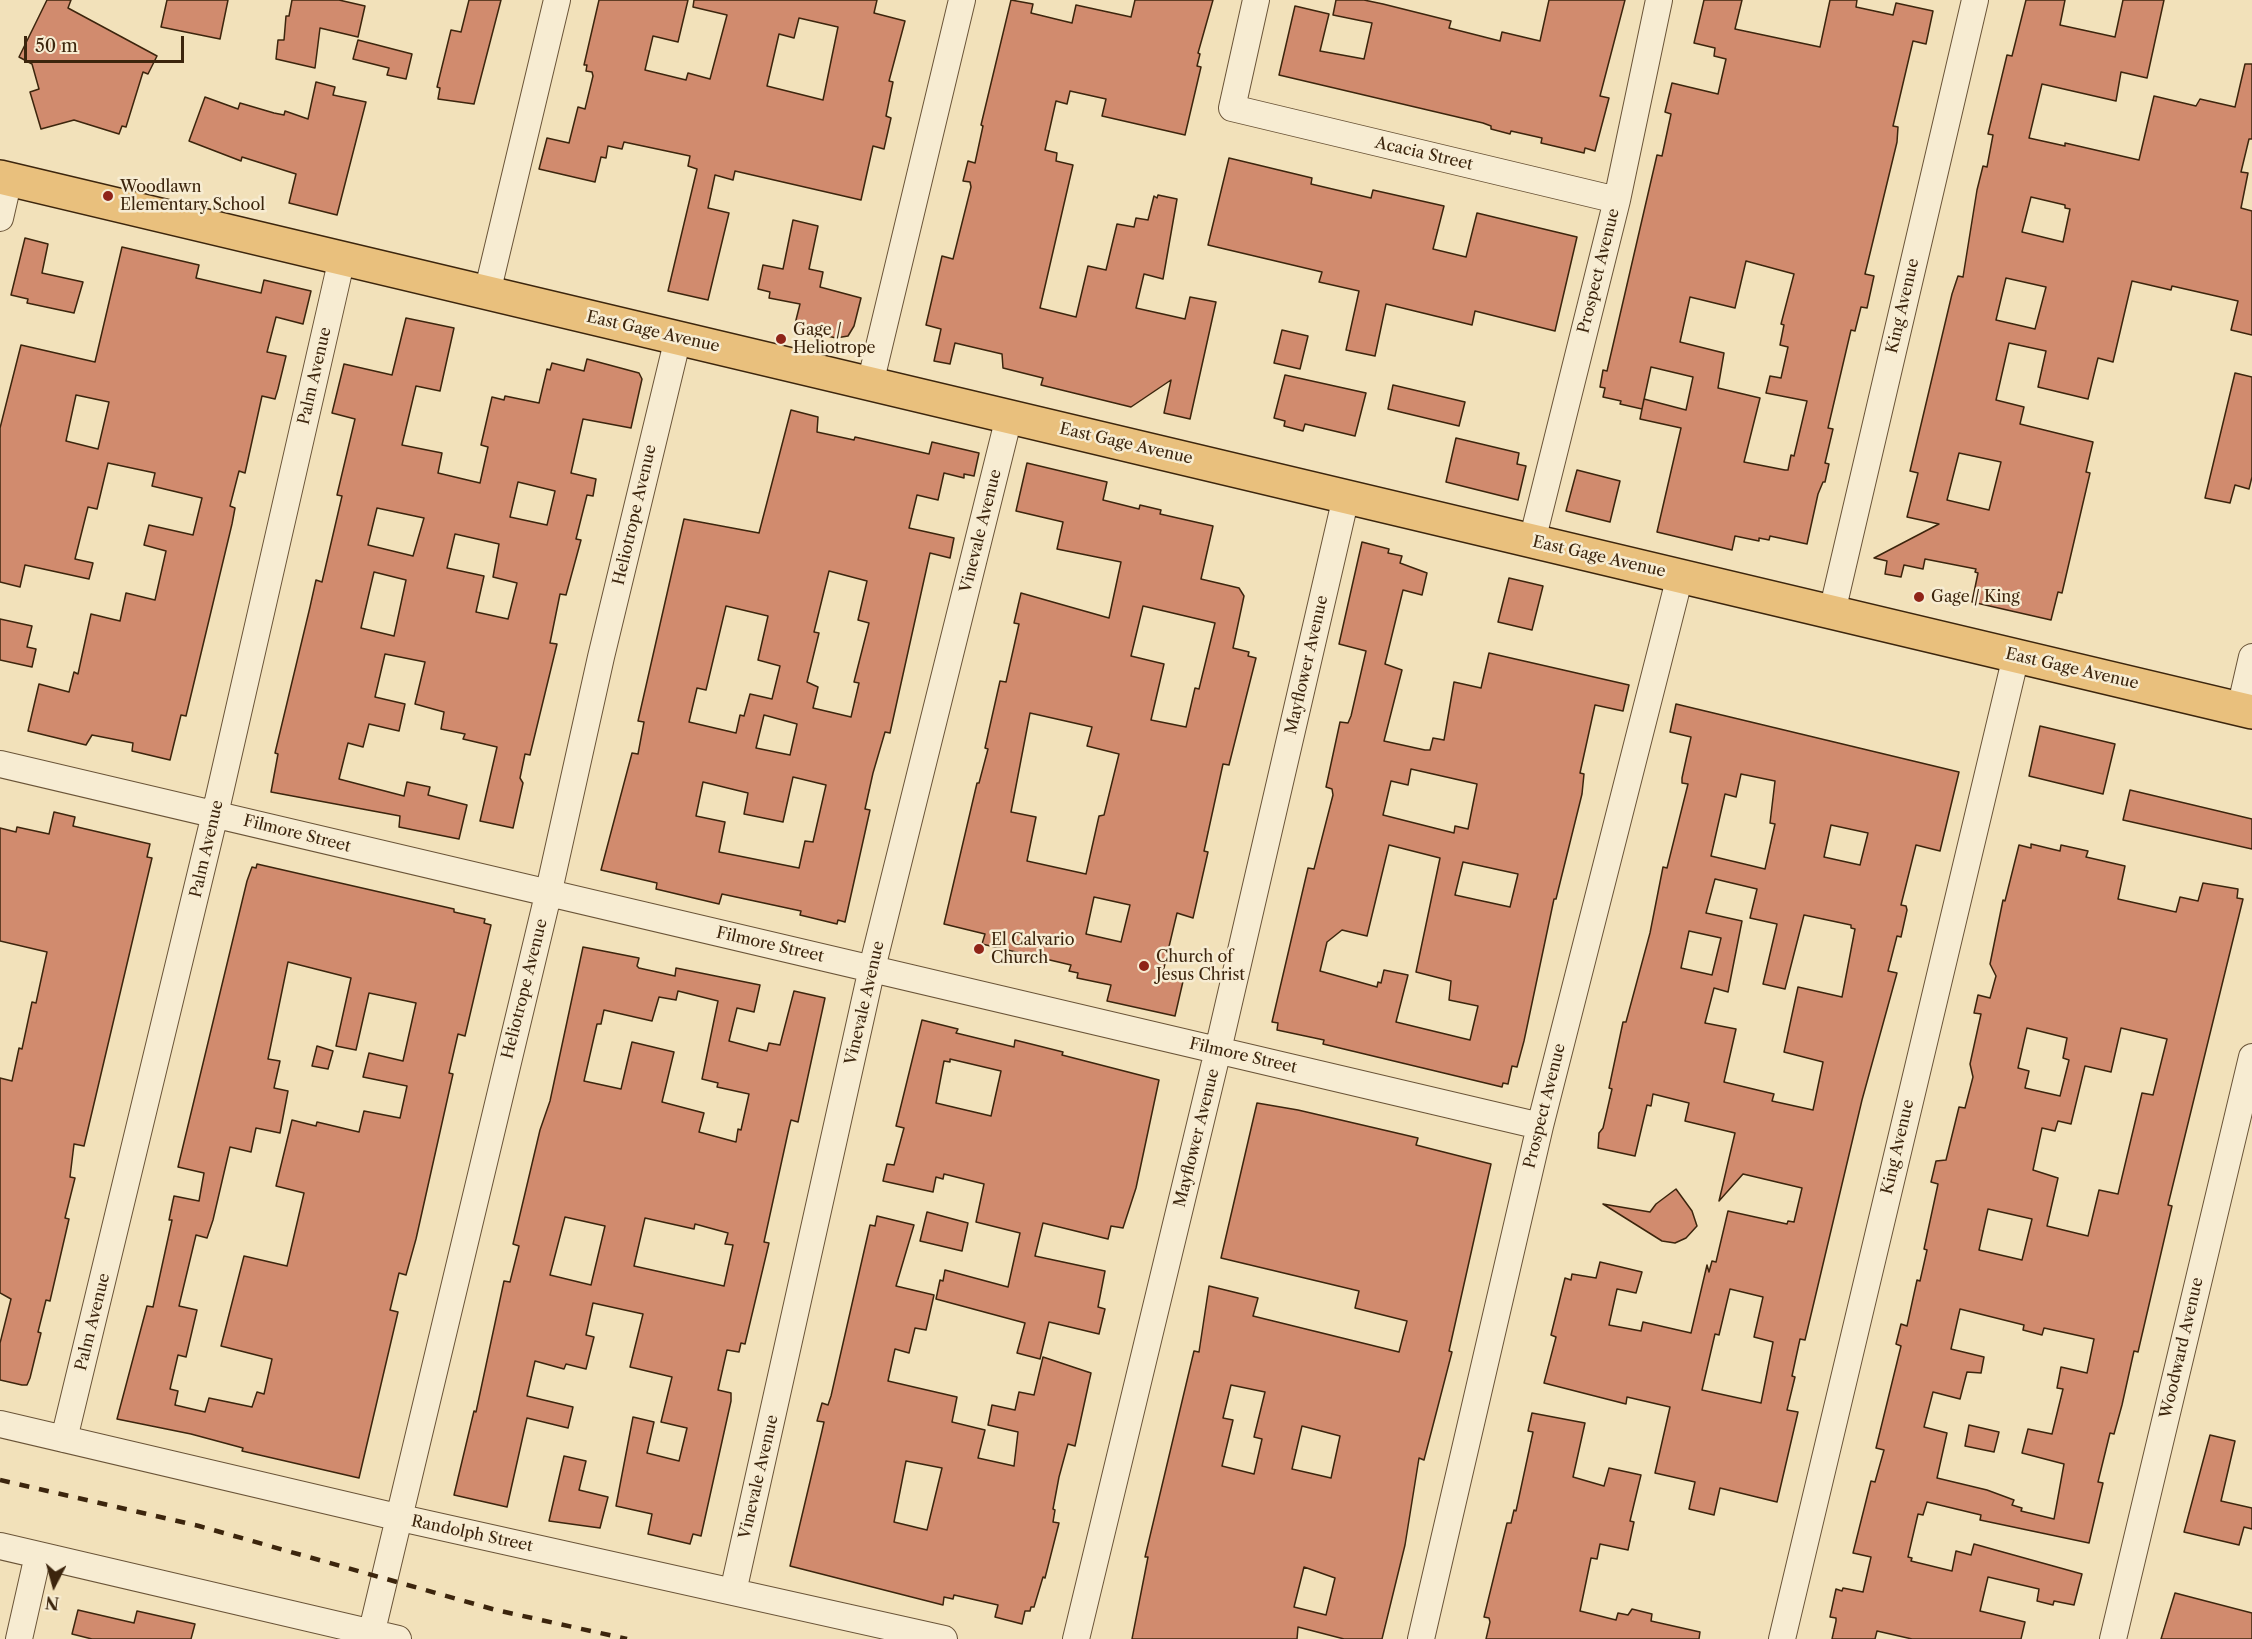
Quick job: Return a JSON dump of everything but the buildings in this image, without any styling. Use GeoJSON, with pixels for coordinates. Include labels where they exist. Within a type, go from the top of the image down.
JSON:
{"type":"FeatureCollection","features":[{"type":"Feature","properties":{"kind":"main road","name":"East Gage Avenue"},"geometry":{"type":"LineString","coordinates":[[4,178],[2246,710]]}},
{"type":"Feature","properties":{"kind":"street"},"geometry":{"type":"LineString","coordinates":[[487,293],[557,0]]}},
{"type":"Feature","properties":{"kind":"street"},"geometry":{"type":"LineString","coordinates":[[870,384],[962,0]]}},
{"type":"Feature","properties":{"kind":"street","name":"Acacia Street"},"geometry":{"type":"LineString","coordinates":[[1256,0],[1232,108],[1617,200]]}},
{"type":"Feature","properties":{"kind":"street","name":"Prospect Avenue"},"geometry":{"type":"LineString","coordinates":[[1532,541],[1617,200],[1659,0]]}},
{"type":"Feature","properties":{"kind":"street","name":"King Avenue"},"geometry":{"type":"LineString","coordinates":[[1832,612],[1975,0]]}},
{"type":"Feature","properties":{"kind":"street"},"geometry":{"type":"LineString","coordinates":[[0,218],[4,178]]}},
{"type":"Feature","properties":{"kind":"street","name":"Palm Avenue"},"geometry":{"type":"LineString","coordinates":[[64,1439],[215,814],[342,258]]}},
{"type":"Feature","properties":{"kind":"street","name":"Heliotrope Avenue"},"geometry":{"type":"LineString","coordinates":[[370,1636],[383,1578],[401,1518],[479,1176],[548,895],[678,338]]}},
{"type":"Feature","properties":{"kind":"street","name":"Vinevale Avenue"},"geometry":{"type":"LineString","coordinates":[[733,1592],[872,968],[1009,417]]}},
{"type":"Feature","properties":{"kind":"street","name":"Mayflower Avenue"},"geometry":{"type":"LineString","coordinates":[[1076,1639],[1218,1050],[1346,496]]}},
{"type":"Feature","properties":{"kind":"street","name":"Prospect Avenue"},"geometry":{"type":"LineString","coordinates":[[1420,1639],[1540,1126],[1680,576]]}},
{"type":"Feature","properties":{"kind":"street","name":"King Avenue"},"geometry":{"type":"LineString","coordinates":[[1782,1639],[2016,656]]}},
{"type":"Feature","properties":{"kind":"street"},"geometry":{"type":"LineString","coordinates":[[2246,710],[2252,657]]}},
{"type":"Feature","properties":{"kind":"street","name":"Filmore Street"},"geometry":{"type":"LineString","coordinates":[[0,764],[548,895],[872,968],[1540,1126]]}},
{"type":"Feature","properties":{"kind":"street","name":"Woodward Avenue"},"geometry":{"type":"LineString","coordinates":[[2113,1639],[2252,1057]]}},
{"type":"Feature","properties":{"kind":"street","name":"Randolph Street"},"geometry":{"type":"LineString","coordinates":[[0,1424],[401,1518],[944,1639]]}},
{"type":"Feature","properties":{"kind":"street"},"geometry":{"type":"LineString","coordinates":[[0,1546],[370,1636],[399,1639]]}},
{"type":"Feature","properties":{"kind":"street"},"geometry":{"type":"LineString","coordinates":[[19,1639],[38,1555]]}},
{"type":"Feature","properties":{"kind":"railway"},"geometry":{"type":"LineString","coordinates":[[0,1480],[199,1526],[496,1610],[627,1639]]}},
{"type":"Feature","properties":{"kind":"place","name":"Woodlawn Elementary School"},"geometry":{"type":"Point","coordinates":[108,196]}},
{"type":"Feature","properties":{"kind":"place","name":"Gage / Heliotrope"},"geometry":{"type":"Point","coordinates":[781,339]}},
{"type":"Feature","properties":{"kind":"place","name":"Gage / King"},"geometry":{"type":"Point","coordinates":[1919,597]}},
{"type":"Feature","properties":{"kind":"place","name":"El Calvario Church"},"geometry":{"type":"Point","coordinates":[979,949]}},
{"type":"Feature","properties":{"kind":"place","name":"Church of Jesus Christ"},"geometry":{"type":"Point","coordinates":[1144,966]}}]}
